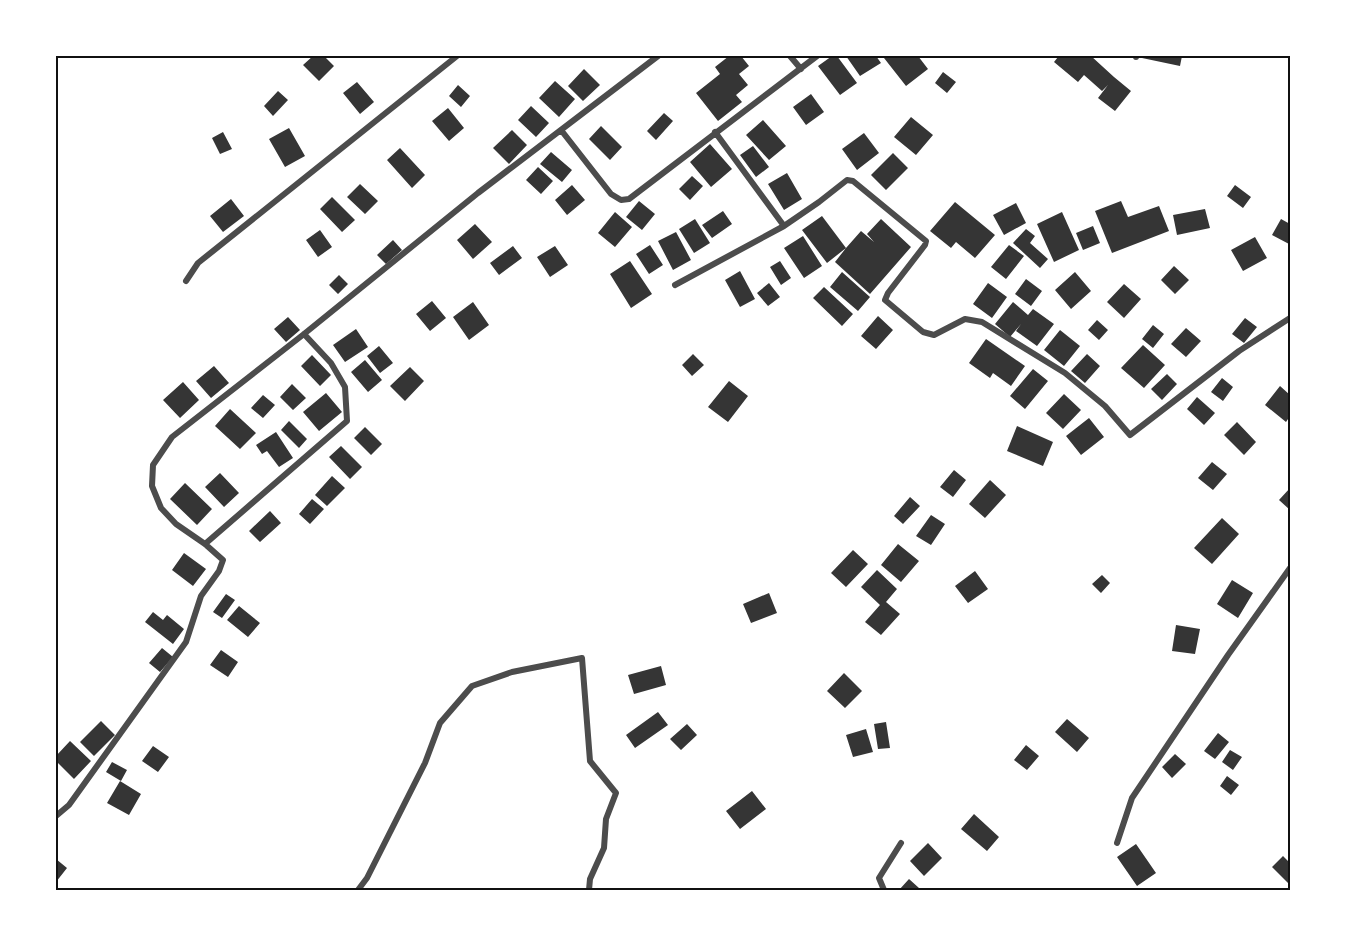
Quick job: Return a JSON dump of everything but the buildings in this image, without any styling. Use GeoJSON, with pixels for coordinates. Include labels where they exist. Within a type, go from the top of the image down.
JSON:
{"type":"FeatureCollection","features":[{"type":"Feature","properties":{"kind":"street"},"geometry":{"type":"LineString","coordinates":[[186,281],[198,263],[457,56]]}},
{"type":"Feature","properties":{"kind":"street"},"geometry":{"type":"LineString","coordinates":[[56,816],[69,805],[186,642],[201,596],[219,571],[223,560],[176,524],[161,508],[152,486],[153,465],[172,437],[478,193],[658,56]]}},
{"type":"Feature","properties":{"kind":"street"},"geometry":{"type":"LineString","coordinates":[[790,56],[801,69]]}},
{"type":"Feature","properties":{"kind":"street"},"geometry":{"type":"LineString","coordinates":[[561,130],[610,194],[621,200],[629,199],[817,56]]}},
{"type":"Feature","properties":{"kind":"street"},"geometry":{"type":"LineString","coordinates":[[716,132],[784,226]]}},
{"type":"Feature","properties":{"kind":"street"},"geometry":{"type":"LineString","coordinates":[[675,285],[784,226],[848,180],[854,181],[926,241],[888,292],[885,300],[923,332],[934,335],[965,319],[982,322],[1065,373],[1105,406],[1130,435],[1239,351],[1290,318]]}},
{"type":"Feature","properties":{"kind":"street"},"geometry":{"type":"LineString","coordinates":[[205,544],[347,421],[345,387],[331,363],[304,334]]}},
{"type":"Feature","properties":{"kind":"street"},"geometry":{"type":"LineString","coordinates":[[1116,843],[1131,798],[1290,568]]}},
{"type":"Feature","properties":{"kind":"street"},"geometry":{"type":"LineString","coordinates":[[358,891],[367,878],[425,763],[440,723],[472,686],[512,672],[582,658],[590,761],[616,793],[606,819],[604,848],[590,879],[590,891]]}},
{"type":"Feature","properties":{"kind":"street"},"geometry":{"type":"LineString","coordinates":[[884,891],[879,878],[901,843]]}}]}
